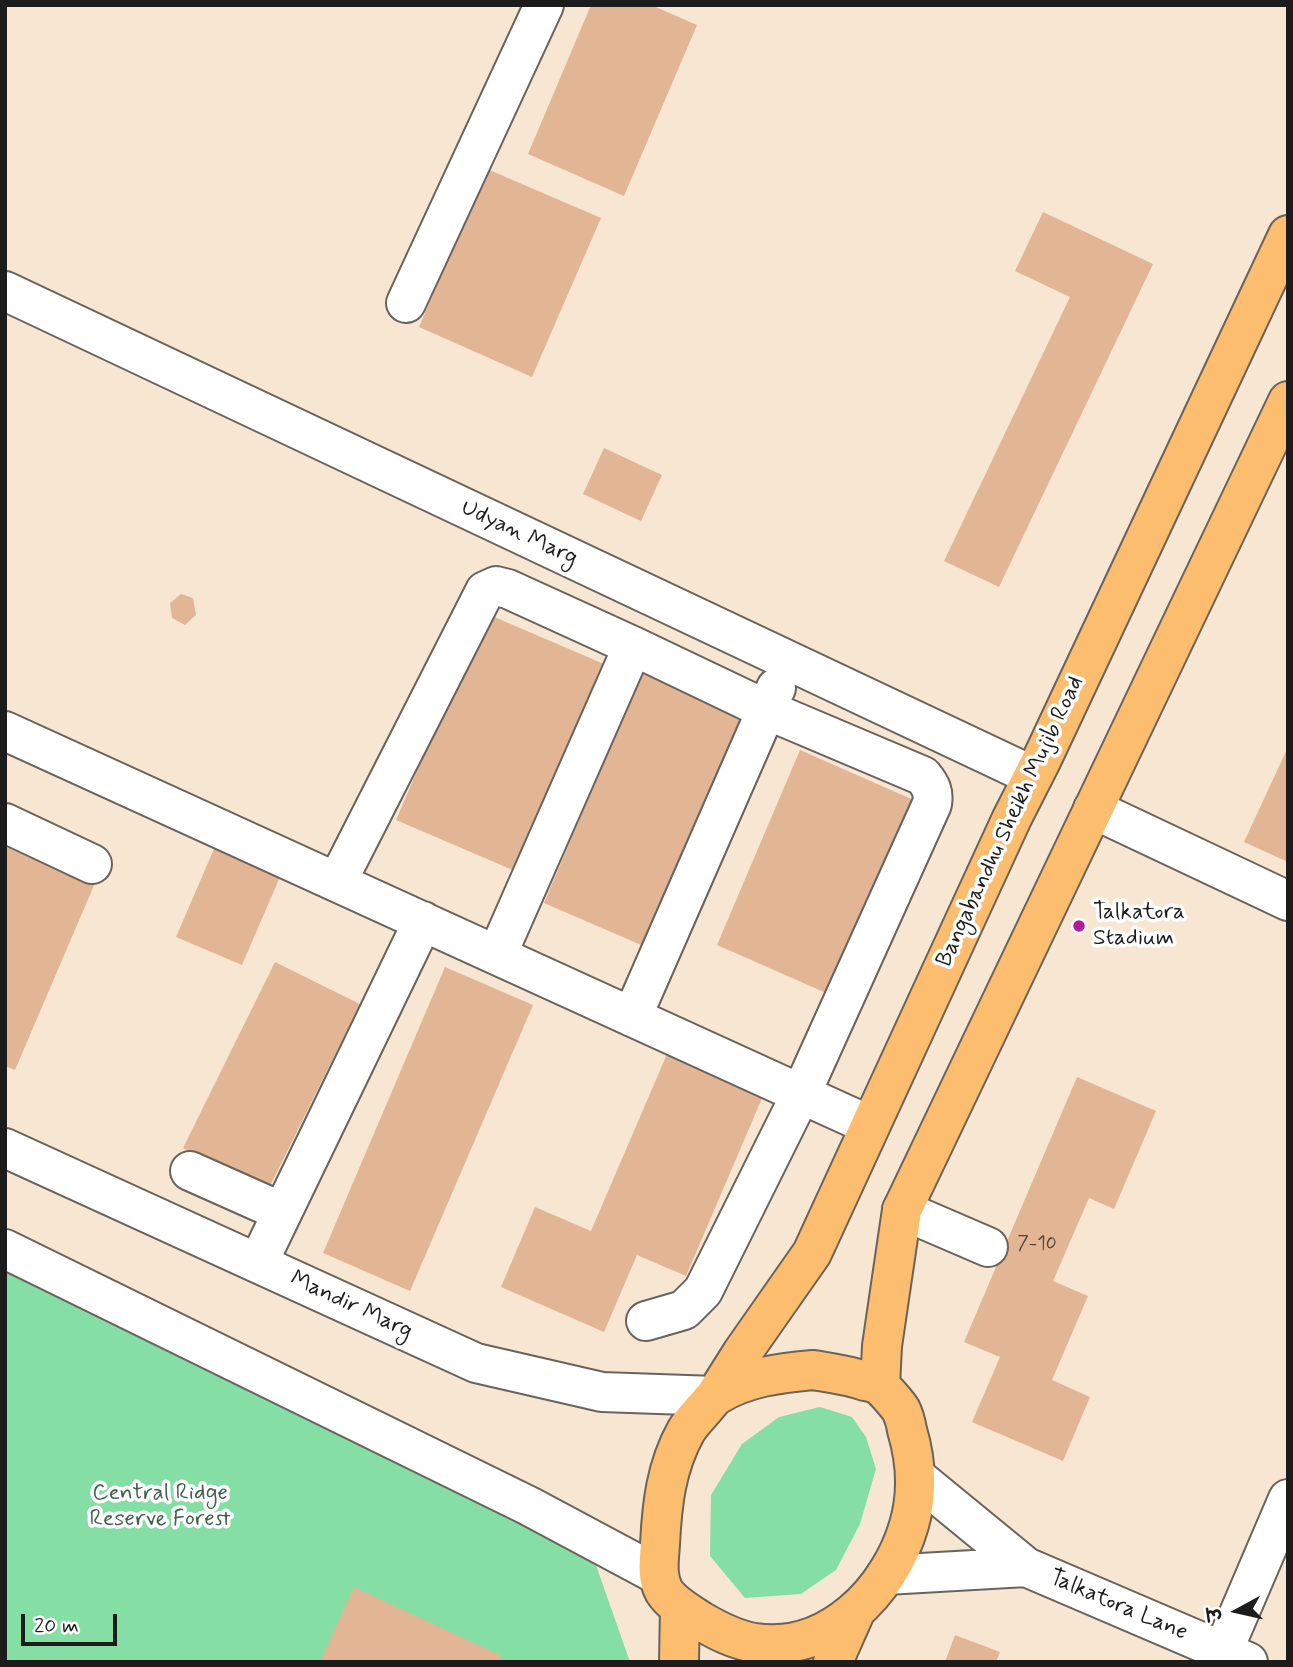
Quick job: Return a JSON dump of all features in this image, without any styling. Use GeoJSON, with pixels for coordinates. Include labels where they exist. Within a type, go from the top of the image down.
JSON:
{"type":"FeatureCollection","features":[{"type":"Feature","properties":{"kind":"main road","name":"Bangabandhu Sheikh Mujib Road"},"geometry":{"type":"LineString","coordinates":[[658,1575],[662,1512],[669,1469],[687,1429],[715,1396],[812,1253],[1012,818],[1288,235]]}},
{"type":"Feature","properties":{"kind":"main road"},"geometry":{"type":"LineString","coordinates":[[880,1385],[882,1346],[902,1210],[1288,401]]}},
{"type":"Feature","properties":{"kind":"main road"},"geometry":{"type":"LineString","coordinates":[[658,1575],[665,1592],[680,1607],[727,1635],[754,1643],[782,1644],[809,1639],[835,1628],[878,1586],[896,1559],[910,1524],[915,1485],[913,1448],[902,1411],[880,1385],[847,1375],[813,1370],[779,1373],[746,1382],[715,1396]]}},
{"type":"Feature","properties":{"kind":"main road"},"geometry":{"type":"LineString","coordinates":[[678,1662],[680,1607]]}},
{"type":"Feature","properties":{"kind":"main road"},"geometry":{"type":"LineString","coordinates":[[833,1662],[856,1610]]}},
{"type":"Feature","properties":{"kind":"street"},"geometry":{"type":"LineString","coordinates":[[406,303],[544,5]]}},
{"type":"Feature","properties":{"kind":"street","name":"Udyan Marg"},"geometry":{"type":"LineString","coordinates":[[5,291],[1033,776]]}},
{"type":"Feature","properties":{"kind":"street"},"geometry":{"type":"LineString","coordinates":[[337,882],[485,591],[496,586],[633,646],[767,710],[923,776],[929,784],[934,793],[932,804],[801,1094],[703,1291],[684,1310],[646,1321]]}},
{"type":"Feature","properties":{"kind":"street"},"geometry":{"type":"LineString","coordinates":[[497,955],[633,646]]}},
{"type":"Feature","properties":{"kind":"street"},"geometry":{"type":"LineString","coordinates":[[632,1017],[788,660]]}},
{"type":"Feature","properties":{"kind":"street"},"geometry":{"type":"LineString","coordinates":[[5,731],[869,1125]]}},
{"type":"Feature","properties":{"kind":"street"},"geometry":{"type":"LineString","coordinates":[[1093,809],[1288,901]]}},
{"type":"Feature","properties":{"kind":"street"},"geometry":{"type":"LineString","coordinates":[[5,823],[92,864]]}},
{"type":"Feature","properties":{"kind":"street"},"geometry":{"type":"LineString","coordinates":[[258,1263],[423,921]]}},
{"type":"Feature","properties":{"kind":"street","name":"Mandir Marg"},"geometry":{"type":"LineString","coordinates":[[5,1148],[476,1363],[601,1392],[715,1396]]}},
{"type":"Feature","properties":{"kind":"street"},"geometry":{"type":"LineString","coordinates":[[190,1171],[282,1212]]}},
{"type":"Feature","properties":{"kind":"street"},"geometry":{"type":"LineString","coordinates":[[902,1210],[988,1247]]}},
{"type":"Feature","properties":{"kind":"street"},"geometry":{"type":"LineString","coordinates":[[5,1249],[529,1506],[658,1575]]}},
{"type":"Feature","properties":{"kind":"street","name":"Talkatora Lane"},"geometry":{"type":"LineString","coordinates":[[915,1476],[1026,1567],[1236,1656]]}},
{"type":"Feature","properties":{"kind":"street"},"geometry":{"type":"LineString","coordinates":[[1236,1656],[1288,1499]]}},
{"type":"Feature","properties":{"kind":"street","name":"Talkatora Lane"},"geometry":{"type":"LineString","coordinates":[[886,1575],[1026,1567]]}},
{"type":"Feature","properties":{"kind":"green space","name":"Central Ridge Reserve Forest"},"geometry":{"type":"Polygon","coordinates":[[[5,1267],[583,1528],[630,1662],[5,1662],[5,1267]]]}},
{"type":"Feature","properties":{"kind":"green space"},"geometry":{"type":"Polygon","coordinates":[[[820,1407],[852,1417],[866,1437],[876,1469],[860,1524],[836,1570],[801,1594],[745,1598],[710,1556],[711,1495],[742,1444],[779,1417],[820,1407]]]}},
{"type":"Feature","properties":{"kind":"building"},"geometry":{"type":"Polygon","coordinates":[[[591,5],[651,5],[697,25],[624,196],[528,154],[591,5]]]}},
{"type":"Feature","properties":{"kind":"building"},"geometry":{"type":"Polygon","coordinates":[[[487,169],[601,218],[532,377],[419,327],[487,169]]]}},
{"type":"Feature","properties":{"kind":"building"},"geometry":{"type":"Polygon","coordinates":[[[1043,212],[1153,264],[999,587],[944,561],[1070,297],[1015,271],[1043,212]]]}},
{"type":"Feature","properties":{"kind":"building"},"geometry":{"type":"Polygon","coordinates":[[[604,448],[662,475],[641,521],[583,494],[604,448]]]}},
{"type":"Feature","properties":{"kind":"building"},"geometry":{"type":"Polygon","coordinates":[[[181,594],[193,598],[196,615],[185,625],[172,618],[170,603],[181,594]]]}},
{"type":"Feature","properties":{"kind":"building"},"geometry":{"type":"Polygon","coordinates":[[[485,613],[611,667],[522,874],[396,820],[485,613]]]}},
{"type":"Feature","properties":{"kind":"building"},"geometry":{"type":"Polygon","coordinates":[[[643,670],[748,715],[648,948],[544,903],[643,670]]]}},
{"type":"Feature","properties":{"kind":"building"},"geometry":{"type":"Polygon","coordinates":[[[1288,747],[1288,862],[1244,842],[1288,747]]]}},
{"type":"Feature","properties":{"kind":"building"},"geometry":{"type":"Polygon","coordinates":[[[800,750],[916,801],[833,996],[717,945],[800,750]]]}},
{"type":"Feature","properties":{"kind":"building"},"geometry":{"type":"Polygon","coordinates":[[[220,835],[286,863],[242,965],[176,937],[220,835]]]}},
{"type":"Feature","properties":{"kind":"building"},"geometry":{"type":"Polygon","coordinates":[[[12,838],[98,876],[15,1070],[5,1066],[5,853],[12,838]]]}},
{"type":"Feature","properties":{"kind":"building"},"geometry":{"type":"Polygon","coordinates":[[[275,962],[360,1004],[268,1190],[183,1148],[275,962]]]}},
{"type":"Feature","properties":{"kind":"building"},"geometry":{"type":"Polygon","coordinates":[[[445,967],[533,1005],[410,1291],[323,1253],[445,967]]]}},
{"type":"Feature","properties":{"kind":"building"},"geometry":{"type":"Polygon","coordinates":[[[670,1047],[766,1089],[686,1276],[637,1255],[604,1332],[501,1287],[535,1207],[591,1231],[670,1047]]]}},
{"type":"Feature","properties":{"kind":"building"},"geometry":{"type":"Polygon","coordinates":[[[1077,1077],[1156,1111],[1114,1209],[1089,1198],[1053,1281],[1088,1296],[1052,1380],[1090,1397],[1063,1461],[972,1422],[1000,1357],[964,1342],[1077,1077]]]}},
{"type":"Feature","properties":{"kind":"building"},"geometry":{"type":"Polygon","coordinates":[[[354,1587],[502,1656],[500,1662],[320,1662],[354,1587]]]}},
{"type":"Feature","properties":{"kind":"building"},"geometry":{"type":"Polygon","coordinates":[[[955,1635],[1000,1652],[996,1662],[945,1662],[955,1635]]]}},
{"type":"Feature","properties":{"kind":"place","name":"Talkatora Stadium"},"geometry":{"type":"Point","coordinates":[1079,926]}}]}
